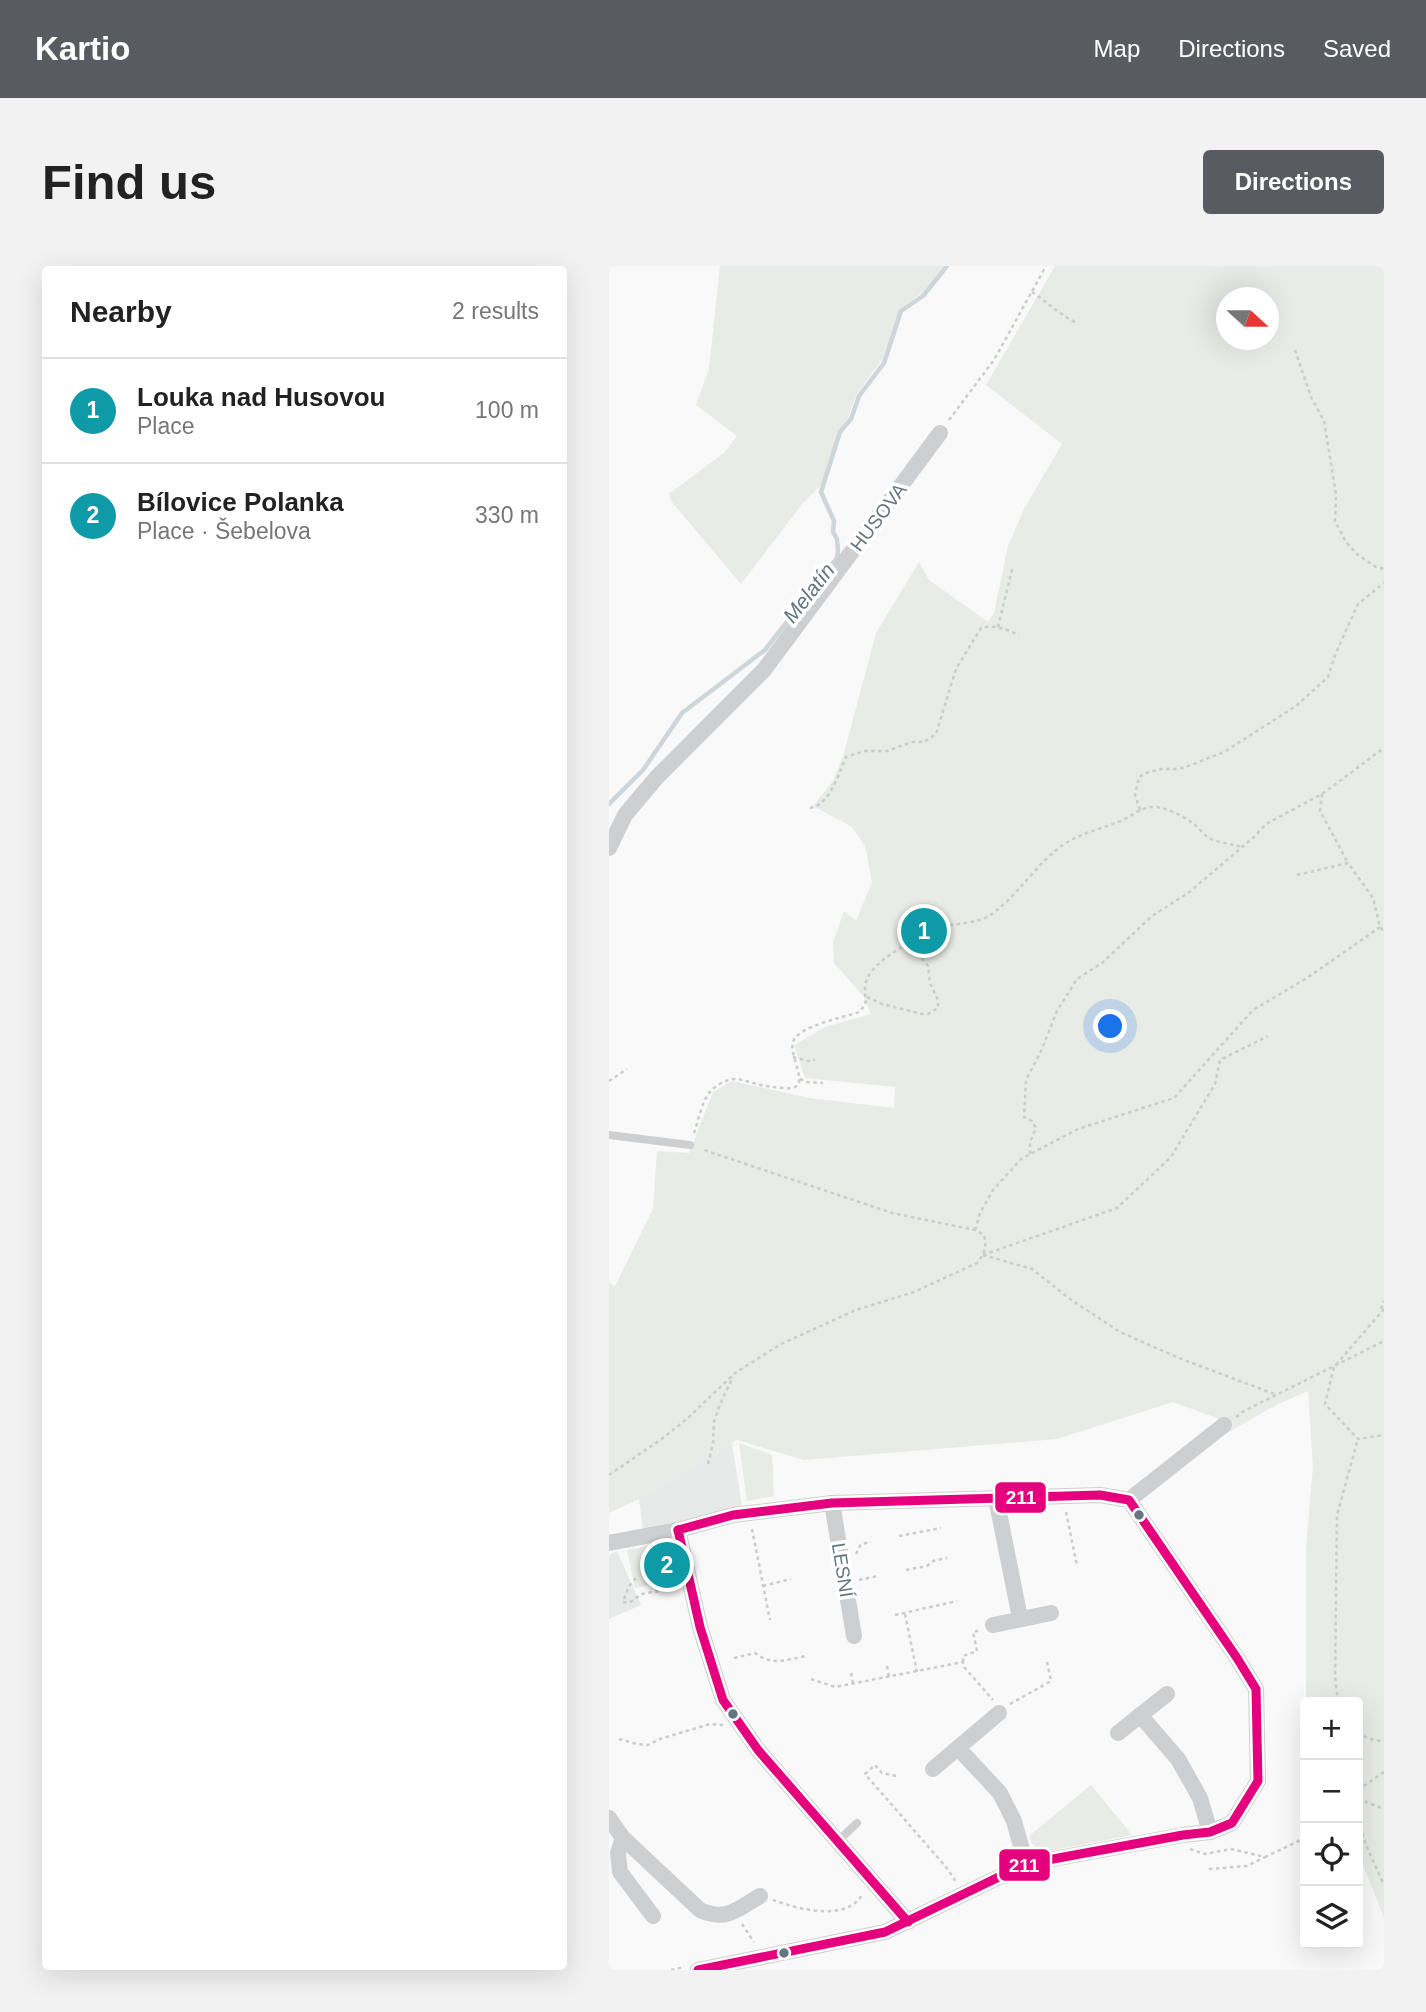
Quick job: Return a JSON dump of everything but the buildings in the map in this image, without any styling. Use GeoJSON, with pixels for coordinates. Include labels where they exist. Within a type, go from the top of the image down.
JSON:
{"type":"FeatureCollection","features":[{"type":"Feature","properties":{"kind":"street","name":"HUSOVA"},"geometry":{"type":"LineString","coordinates":[[609,845],[625,815],[657,777],[764,670],[940,433]]}},
{"type":"Feature","properties":{"kind":"street"},"geometry":{"type":"LineString","coordinates":[[1129,1500],[1224,1425]]}},
{"type":"Feature","properties":{"kind":"street"},"geometry":{"type":"LineString","coordinates":[[609,1543],[678,1530],[733,1515],[832,1503],[1100,1494],[1129,1500],[1256,1689],[1258,1781],[1232,1823],[1210,1832],[1026,1864],[885,1932],[698,1970]]}},
{"type":"Feature","properties":{"kind":"street"},"geometry":{"type":"LineString","coordinates":[[996,1498],[1020,1618]]}},
{"type":"Feature","properties":{"kind":"street","name":"LESNÍ"},"geometry":{"type":"LineString","coordinates":[[832,1503],[854,1636]]}},
{"type":"Feature","properties":{"kind":"street"},"geometry":{"type":"LineString","coordinates":[[678,1530],[700,1627],[723,1700],[758,1750],[908,1922]]}},
{"type":"Feature","properties":{"kind":"street"},"geometry":{"type":"LineString","coordinates":[[993,1625],[1051,1613]]}},
{"type":"Feature","properties":{"kind":"street"},"geometry":{"type":"LineString","coordinates":[[1118,1733],[1167,1694]]}},
{"type":"Feature","properties":{"kind":"street"},"geometry":{"type":"LineString","coordinates":[[933,1769],[1000,1712]]}},
{"type":"Feature","properties":{"kind":"street"},"geometry":{"type":"LineString","coordinates":[[1140,1715],[1178,1759],[1200,1798],[1210,1832]]}},
{"type":"Feature","properties":{"kind":"street"},"geometry":{"type":"LineString","coordinates":[[958,1748],[1000,1793],[1014,1821],[1026,1864]]}},
{"type":"Feature","properties":{"kind":"street"},"geometry":{"type":"LineString","coordinates":[[609,1818],[623,1838],[689,1901],[708,1913],[731,1913],[760,1896]]}},
{"type":"Feature","properties":{"kind":"street"},"geometry":{"type":"LineString","coordinates":[[623,1838],[618,1853],[620,1872],[653,1916]]}},
{"type":"Feature","properties":{"kind":"lane"},"geometry":{"type":"LineString","coordinates":[[609,1135],[690,1145]]}},
{"type":"Feature","properties":{"kind":"lane"},"geometry":{"type":"LineString","coordinates":[[838,1841],[857,1823]]}},
{"type":"Feature","properties":{"kind":"path"},"geometry":{"type":"LineString","coordinates":[[940,433],[994,360],[1046,266]]}},
{"type":"Feature","properties":{"kind":"path"},"geometry":{"type":"LineString","coordinates":[[1032,292],[1051,304],[1061,315],[1077,323]]}},
{"type":"Feature","properties":{"kind":"path"},"geometry":{"type":"LineString","coordinates":[[1295,350],[1311,397],[1324,421],[1336,494],[1335,521],[1346,542],[1358,555],[1384,569]]}},
{"type":"Feature","properties":{"kind":"path"},"geometry":{"type":"LineString","coordinates":[[998,627],[1013,566]]}},
{"type":"Feature","properties":{"kind":"path"},"geometry":{"type":"LineString","coordinates":[[1140,810],[1135,795],[1139,777],[1161,769],[1179,769],[1224,752],[1296,706],[1328,677],[1358,604],[1384,583]]}},
{"type":"Feature","properties":{"kind":"path"},"geometry":{"type":"LineString","coordinates":[[810,808],[814,808],[826,798],[846,757],[864,751],[887,751],[912,742],[924,742],[936,734],[956,669],[981,628],[998,627],[1019,635]]}},
{"type":"Feature","properties":{"kind":"path"},"geometry":{"type":"LineString","coordinates":[[1030,1154],[1030,1142],[1035,1128],[1032,1121],[1024,1117],[1026,1080],[1057,1011],[1077,979],[1102,963],[1152,916],[1188,893],[1266,824],[1322,794],[1384,748]]}},
{"type":"Feature","properties":{"kind":"path"},"geometry":{"type":"LineString","coordinates":[[1322,794],[1320,811],[1348,863],[1373,898],[1380,927],[1384,932]]}},
{"type":"Feature","properties":{"kind":"path"},"geometry":{"type":"LineString","coordinates":[[609,1475],[688,1418],[735,1373],[781,1344],[856,1310],[914,1292],[977,1263],[986,1245],[984,1235],[975,1230],[892,1213],[690,1145],[709,1092],[727,1080],[736,1079],[787,1088],[799,1084],[792,1044],[796,1036],[803,1030],[859,1012],[865,1006],[867,997],[864,989],[872,970],[882,961],[906,945],[945,927],[965,924],[991,915],[1061,846],[1078,836],[1130,817],[1140,810],[1154,807],[1165,808],[1191,821],[1210,838],[1242,847]]}},
{"type":"Feature","properties":{"kind":"path"},"geometry":{"type":"LineString","coordinates":[[1297,875],[1348,863]]}},
{"type":"Feature","properties":{"kind":"path"},"geometry":{"type":"LineString","coordinates":[[906,945],[911,930],[936,902]]}},
{"type":"Feature","properties":{"kind":"path"},"geometry":{"type":"LineString","coordinates":[[975,1230],[980,1213],[993,1190],[1021,1158],[1079,1129],[1174,1098],[1253,1010],[1307,978],[1380,927]]}},
{"type":"Feature","properties":{"kind":"path"},"geometry":{"type":"LineString","coordinates":[[867,997],[882,1004],[922,1014],[928,1014],[938,1008],[928,966],[917,952],[906,945]]}},
{"type":"Feature","properties":{"kind":"path"},"geometry":{"type":"LineString","coordinates":[[983,1255],[1117,1208],[1171,1157],[1215,1084],[1220,1060],[1268,1035]]}},
{"type":"Feature","properties":{"kind":"path"},"geometry":{"type":"LineString","coordinates":[[793,1057],[815,1060]]}},
{"type":"Feature","properties":{"kind":"path"},"geometry":{"type":"LineString","coordinates":[[609,1081],[627,1069]]}},
{"type":"Feature","properties":{"kind":"path"},"geometry":{"type":"LineString","coordinates":[[800,1079],[823,1083]]}},
{"type":"Feature","properties":{"kind":"path"},"geometry":{"type":"LineString","coordinates":[[983,1255],[1032,1269],[1120,1332],[1179,1358],[1277,1395]]}},
{"type":"Feature","properties":{"kind":"path"},"geometry":{"type":"LineString","coordinates":[[1380,1312],[1384,1301]]}},
{"type":"Feature","properties":{"kind":"path"},"geometry":{"type":"LineString","coordinates":[[1357,1439],[1325,1404],[1334,1367],[1384,1309]]}},
{"type":"Feature","properties":{"kind":"path"},"geometry":{"type":"LineString","coordinates":[[1224,1425],[1244,1411],[1384,1341]]}},
{"type":"Feature","properties":{"kind":"path"},"geometry":{"type":"LineString","coordinates":[[708,1464],[720,1404],[735,1373]]}},
{"type":"Feature","properties":{"kind":"path"},"geometry":{"type":"LineString","coordinates":[[1357,1439],[1384,1435]]}},
{"type":"Feature","properties":{"kind":"path"},"geometry":{"type":"LineString","coordinates":[[1337,1697],[1335,1677],[1337,1515],[1357,1439]]}},
{"type":"Feature","properties":{"kind":"path"},"geometry":{"type":"LineString","coordinates":[[1065,1502],[1077,1566]]}},
{"type":"Feature","properties":{"kind":"path"},"geometry":{"type":"LineString","coordinates":[[751,1522],[770,1620]]}},
{"type":"Feature","properties":{"kind":"path"},"geometry":{"type":"LineString","coordinates":[[899,1536],[941,1528]]}},
{"type":"Feature","properties":{"kind":"path"},"geometry":{"type":"LineString","coordinates":[[854,1557],[861,1544],[871,1542]]}},
{"type":"Feature","properties":{"kind":"path"},"geometry":{"type":"LineString","coordinates":[[906,1570],[947,1558]]}},
{"type":"Feature","properties":{"kind":"path"},"geometry":{"type":"LineString","coordinates":[[852,1581],[878,1576]]}},
{"type":"Feature","properties":{"kind":"path"},"geometry":{"type":"LineString","coordinates":[[636,1578],[622,1602],[629,1603],[642,1594],[682,1586]]}},
{"type":"Feature","properties":{"kind":"path"},"geometry":{"type":"LineString","coordinates":[[763,1586],[792,1579]]}},
{"type":"Feature","properties":{"kind":"path"},"geometry":{"type":"LineString","coordinates":[[895,1615],[957,1601]]}},
{"type":"Feature","properties":{"kind":"path"},"geometry":{"type":"LineString","coordinates":[[905,1613],[917,1672]]}},
{"type":"Feature","properties":{"kind":"path"},"geometry":{"type":"LineString","coordinates":[[993,1625],[973,1632],[977,1651],[963,1656],[963,1662],[964,1667],[1000,1712],[1012,1702],[1051,1681],[1047,1662]]}},
{"type":"Feature","properties":{"kind":"path"},"geometry":{"type":"LineString","coordinates":[[734,1658],[755,1653],[762,1659],[775,1662],[806,1656]]}},
{"type":"Feature","properties":{"kind":"path"},"geometry":{"type":"LineString","coordinates":[[811,1679],[835,1687],[963,1662]]}},
{"type":"Feature","properties":{"kind":"path"},"geometry":{"type":"LineString","coordinates":[[887,1666],[889,1676]]}},
{"type":"Feature","properties":{"kind":"path"},"geometry":{"type":"LineString","coordinates":[[851,1673],[853,1683]]}},
{"type":"Feature","properties":{"kind":"path"},"geometry":{"type":"LineString","coordinates":[[619,1739],[648,1745],[710,1724],[723,1725]]}},
{"type":"Feature","properties":{"kind":"path"},"geometry":{"type":"LineString","coordinates":[[1363,1735],[1384,1742]]}},
{"type":"Feature","properties":{"kind":"path"},"geometry":{"type":"LineString","coordinates":[[896,1776],[882,1773],[875,1765],[865,1774],[946,1867]]}},
{"type":"Feature","properties":{"kind":"path"},"geometry":{"type":"LineString","coordinates":[[1363,1787],[1384,1772]]}},
{"type":"Feature","properties":{"kind":"path"},"geometry":{"type":"LineString","coordinates":[[1363,1801],[1384,1809]]}},
{"type":"Feature","properties":{"kind":"path"},"geometry":{"type":"LineString","coordinates":[[1359,1823],[1384,1885]]}},
{"type":"Feature","properties":{"kind":"path"},"geometry":{"type":"LineString","coordinates":[[1183,1835],[1186,1848],[1205,1854],[1231,1849],[1265,1857]]}},
{"type":"Feature","properties":{"kind":"path"},"geometry":{"type":"LineString","coordinates":[[1209,1869],[1247,1866],[1300,1839]]}},
{"type":"Feature","properties":{"kind":"path"},"geometry":{"type":"LineString","coordinates":[[760,1896],[796,1908],[834,1911],[848,1908],[859,1901],[863,1892]]}},
{"type":"Feature","properties":{"kind":"path"},"geometry":{"type":"LineString","coordinates":[[740,1921],[760,1951]]}},
{"type":"Feature","properties":{"kind":"shaded area"},"geometry":{"type":"Polygon","coordinates":[[[720,266],[944,266],[923,292],[900,309],[883,358],[856,395],[848,418],[838,432],[823,483],[803,503],[741,584],[671,501],[669,494],[725,452],[737,436],[696,405],[709,369],[720,266]]]}},
{"type":"Feature","properties":{"kind":"shaded area"},"geometry":{"type":"Polygon","coordinates":[[[1055,266],[1384,266],[1384,1918],[1363,1865],[1363,1697],[1306,1697],[1306,1548],[1313,1467],[1308,1391],[1276,1405],[1227,1433],[1222,1420],[1173,1402],[1057,1439],[804,1460],[737,1440],[639,1499],[609,1513],[609,1283],[615,1286],[653,1209],[657,1151],[689,1153],[713,1092],[732,1081],[809,1098],[894,1108],[895,1087],[805,1078],[794,1045],[825,1027],[871,1014],[864,997],[834,963],[833,942],[844,911],[856,921],[872,882],[865,846],[852,827],[813,806],[833,781],[844,753],[876,633],[919,562],[929,580],[988,622],[994,613],[1008,546],[1024,509],[1062,444],[986,385],[1055,266]]]}},
{"type":"Feature","properties":{"kind":"shaded area"},"geometry":{"type":"Polygon","coordinates":[[[732,1443],[742,1507],[643,1530],[639,1499],[732,1443]]]}},
{"type":"Feature","properties":{"kind":"shaded area"},"geometry":{"type":"Polygon","coordinates":[[[739,1443],[772,1455],[774,1496],[747,1501],[739,1443]]]}},
{"type":"Feature","properties":{"kind":"shaded area"},"geometry":{"type":"Polygon","coordinates":[[[653,1545],[661,1582],[635,1588],[627,1550],[653,1545]]]}},
{"type":"Feature","properties":{"kind":"shaded area"},"geometry":{"type":"Polygon","coordinates":[[[617,1551],[641,1605],[609,1619],[609,1555],[617,1551]]]}},
{"type":"Feature","properties":{"kind":"shaded area"},"geometry":{"type":"Polygon","coordinates":[[[1091,1785],[1132,1835],[1044,1852],[1036,1848],[1029,1836],[1091,1785]]]}},
{"type":"Feature","properties":{"kind":"waterway","name":"Melatín"},"geometry":{"type":"LineString","coordinates":[[609,804],[643,770],[682,713],[765,650],[837,558],[834,521],[821,492],[840,432],[851,419],[859,396],[884,363],[901,311],[923,296],[947,266]]}},
{"type":"Feature","properties":{"kind":"transit line","name":"211"},"geometry":{"type":"LineString","coordinates":[[678,1530],[733,1515],[832,1503],[1100,1495],[1129,1500],[1256,1689],[1258,1781],[1232,1823],[1210,1832],[1026,1864],[885,1932],[698,1970]]}},
{"type":"Feature","properties":{"kind":"transit line","name":"211"},"geometry":{"type":"LineString","coordinates":[[678,1530],[700,1627],[723,1700],[758,1750],[908,1922]]}},
{"type":"Feature","properties":{"kind":"place","name":"Louka nad Husovou"},"geometry":{"type":"Point","coordinates":[924,931]}},
{"type":"Feature","properties":{"kind":"place","name":"Bílovice Polanka"},"geometry":{"type":"Point","coordinates":[667,1565]}}]}
